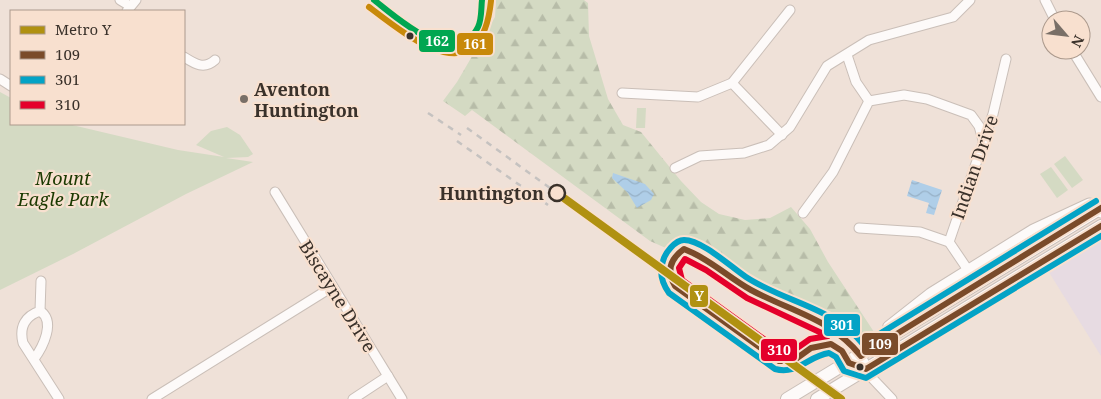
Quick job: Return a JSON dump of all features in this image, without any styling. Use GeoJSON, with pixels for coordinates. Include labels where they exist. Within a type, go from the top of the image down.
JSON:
{"type":"FeatureCollection","features":[{"type":"Feature","properties":{"kind":"main road"},"geometry":{"type":"LineString","coordinates":[[787,399],[1100,210]]}},
{"type":"Feature","properties":{"kind":"main road"},"geometry":{"type":"LineString","coordinates":[[817,399],[1101,226]]}},
{"type":"Feature","properties":{"kind":"street"},"geometry":{"type":"LineString","coordinates":[[120,0],[132,4]]}},
{"type":"Feature","properties":{"kind":"street"},"geometry":{"type":"LineString","coordinates":[[675,168],[700,156],[756,151],[769,145],[790,127],[827,66],[869,40],[953,17],[970,0]]}},
{"type":"Feature","properties":{"kind":"street"},"geometry":{"type":"LineString","coordinates":[[622,93],[698,97],[732,83],[790,10]]}},
{"type":"Feature","properties":{"kind":"street"},"geometry":{"type":"LineString","coordinates":[[847,55],[856,82],[869,101]]}},
{"type":"Feature","properties":{"kind":"street"},"geometry":{"type":"LineString","coordinates":[[185,58],[202,66],[207,66],[215,60]]}},
{"type":"Feature","properties":{"kind":"street","name":"Indian Drive"},"geometry":{"type":"LineString","coordinates":[[968,270],[949,242],[993,114],[1006,59]]}},
{"type":"Feature","properties":{"kind":"street"},"geometry":{"type":"LineString","coordinates":[[1078,60],[1101,97]]}},
{"type":"Feature","properties":{"kind":"street"},"geometry":{"type":"LineString","coordinates":[[732,83],[782,135]]}},
{"type":"Feature","properties":{"kind":"street"},"geometry":{"type":"LineString","coordinates":[[869,101],[904,95],[927,99],[971,115],[979,126],[984,140]]}},
{"type":"Feature","properties":{"kind":"street"},"geometry":{"type":"LineString","coordinates":[[803,213],[833,172],[869,101]]}},
{"type":"Feature","properties":{"kind":"street","name":"Biscayne Drive"},"geometry":{"type":"LineString","coordinates":[[275,192],[402,399]]}},
{"type":"Feature","properties":{"kind":"street"},"geometry":{"type":"LineString","coordinates":[[894,336],[888,326],[930,293],[1033,229],[1087,203],[1095,204],[1100,210]]}},
{"type":"Feature","properties":{"kind":"street"},"geometry":{"type":"LineString","coordinates":[[860,228],[920,232],[949,242]]}},
{"type":"Feature","properties":{"kind":"street"},"geometry":{"type":"LineString","coordinates":[[40,311],[41,281]]}},
{"type":"Feature","properties":{"kind":"street"},"geometry":{"type":"LineString","coordinates":[[152,399],[332,287]]}},
{"type":"Feature","properties":{"kind":"street"},"geometry":{"type":"LineString","coordinates":[[40,311],[27,318],[21,329],[23,343],[59,399]]}},
{"type":"Feature","properties":{"kind":"street"},"geometry":{"type":"LineString","coordinates":[[34,359],[42,347],[47,333],[47,320],[45,314],[40,311]]}},
{"type":"Feature","properties":{"kind":"street"},"geometry":{"type":"LineString","coordinates":[[861,356],[866,369],[878,386],[892,399]]}},
{"type":"Feature","properties":{"kind":"street"},"geometry":{"type":"LineString","coordinates":[[849,363],[866,369]]}},
{"type":"Feature","properties":{"kind":"street"},"geometry":{"type":"LineString","coordinates":[[353,399],[388,376]]}},
{"type":"Feature","properties":{"kind":"shaded area"},"geometry":{"type":"Polygon","coordinates":[[[1101,236],[1101,356],[1047,269],[1101,236]]]}},
{"type":"Feature","properties":{"kind":"green space"},"geometry":{"type":"Polygon","coordinates":[[[496,0],[584,0],[588,3],[589,36],[608,99],[623,125],[641,132],[681,181],[701,202],[719,214],[745,220],[770,218],[791,207],[810,229],[828,262],[876,335],[869,339],[807,306],[753,283],[687,239],[668,249],[650,241],[472,110],[465,116],[443,101],[457,82],[495,17],[496,0]]]}},
{"type":"Feature","properties":{"kind":"green space","name":"Mount Eagle Park"},"geometry":{"type":"Polygon","coordinates":[[[0,92],[10,97],[10,125],[72,125],[178,150],[224,157],[196,145],[211,131],[227,127],[240,135],[253,154],[248,157],[226,158],[253,162],[186,194],[0,290],[0,92]]]}},
{"type":"Feature","properties":{"kind":"green space"},"geometry":{"type":"Polygon","coordinates":[[[637,108],[646,108],[645,128],[636,128],[637,108]]]}},
{"type":"Feature","properties":{"kind":"green space"},"geometry":{"type":"Polygon","coordinates":[[[1065,156],[1083,180],[1072,188],[1054,164],[1065,156]]]}},
{"type":"Feature","properties":{"kind":"green space"},"geometry":{"type":"Polygon","coordinates":[[[1051,167],[1068,190],[1057,198],[1040,174],[1051,167]]]}},
{"type":"Feature","properties":{"kind":"water"},"geometry":{"type":"Polygon","coordinates":[[[613,173],[645,184],[654,194],[651,200],[637,208],[628,193],[612,178],[613,173]]]}},
{"type":"Feature","properties":{"kind":"water"},"geometry":{"type":"Polygon","coordinates":[[[912,180],[942,190],[934,215],[926,213],[929,203],[907,196],[912,180]]]}},
{"type":"Feature","properties":{"kind":"railway"},"geometry":{"type":"LineString","coordinates":[[428,113],[461,135]]}},
{"type":"Feature","properties":{"kind":"railway"},"geometry":{"type":"LineString","coordinates":[[467,128],[557,193]]}},
{"type":"Feature","properties":{"kind":"railway"},"geometry":{"type":"LineString","coordinates":[[457,141],[548,205]]}},
{"type":"Feature","properties":{"kind":"metro line","name":"Y"},"geometry":{"type":"LineString","coordinates":[[557,193],[841,399]]}},
{"type":"Feature","properties":{"kind":"transit line","name":"162"},"geometry":{"type":"LineString","coordinates":[[374,0],[426,37],[441,43],[456,44],[468,39],[478,27],[481,17],[482,0]]}},
{"type":"Feature","properties":{"kind":"transit line","name":"161"},"geometry":{"type":"LineString","coordinates":[[369,7],[424,44],[442,52],[459,53],[474,46],[485,30],[491,1]]}},
{"type":"Feature","properties":{"kind":"transit line","name":"301"},"geometry":{"type":"LineString","coordinates":[[1096,201],[863,344],[837,321],[761,286],[708,249],[691,241],[677,242],[668,251],[664,258],[661,273],[669,293],[775,369],[783,370],[797,367],[829,353],[836,357],[844,371],[866,378],[1101,236]]}},
{"type":"Feature","properties":{"kind":"transit line","name":"109"},"geometry":{"type":"LineString","coordinates":[[1101,208],[861,356],[849,343],[823,324],[751,290],[693,253],[684,249],[675,257],[670,270],[675,286],[779,361],[793,361],[811,348],[831,344],[842,351],[849,363],[866,369],[1101,226]]}},
{"type":"Feature","properties":{"kind":"transit line","name":"310"},"geometry":{"type":"LineString","coordinates":[[685,259],[706,270],[747,298],[828,336],[810,339],[790,353],[783,353],[682,280],[679,268],[685,259]]}},
{"type":"Feature","properties":{"kind":"place","name":"Aventon Huntington"},"geometry":{"type":"Point","coordinates":[244,99]}},
{"type":"Feature","properties":{"kind":"place","name":"Huntington"},"geometry":{"type":"Point","coordinates":[557,193]}}]}
